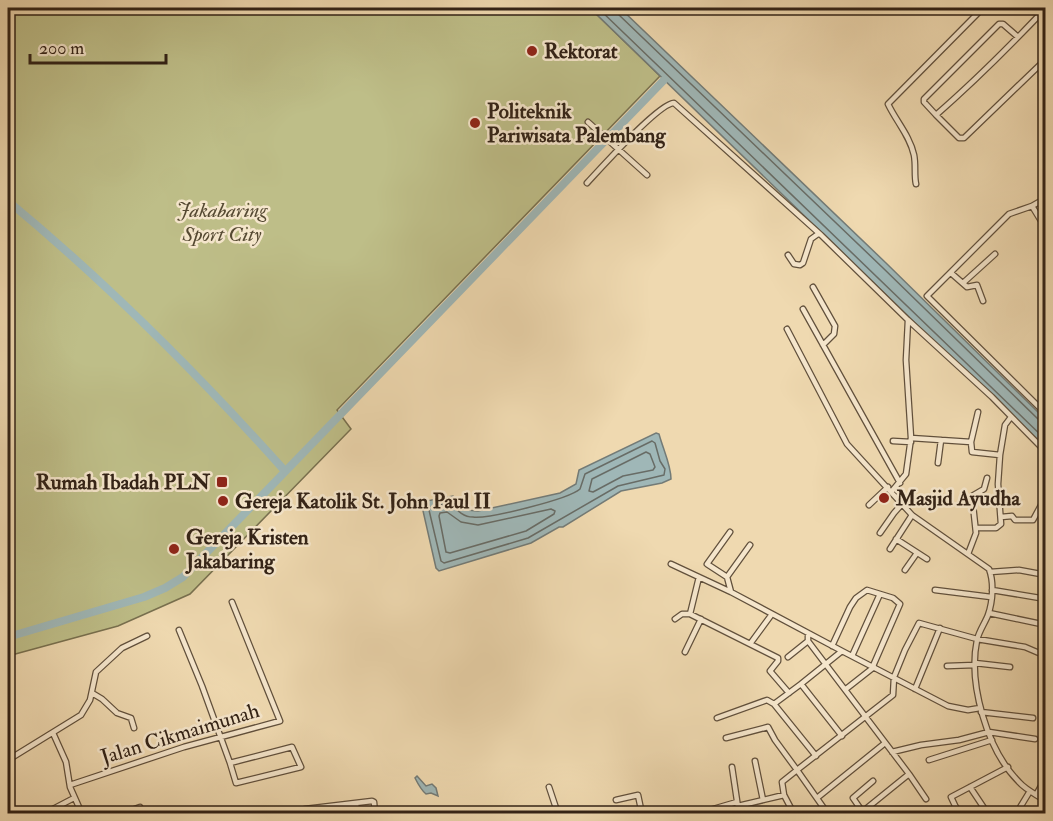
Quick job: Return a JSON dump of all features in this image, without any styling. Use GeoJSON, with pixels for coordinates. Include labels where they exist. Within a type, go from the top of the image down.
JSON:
{"type":"FeatureCollection","features":[{"type":"Feature","properties":{"kind":"street"},"geometry":{"type":"LineString","coordinates":[[916,184],[914,157],[909,139],[888,105],[904,86],[983,8]]}},
{"type":"Feature","properties":{"kind":"street"},"geometry":{"type":"LineString","coordinates":[[936,115],[1046,8]]}},
{"type":"Feature","properties":{"kind":"street"},"geometry":{"type":"LineString","coordinates":[[1018,37],[999,24],[924,99],[924,102],[959,138],[964,138],[1046,59]]}},
{"type":"Feature","properties":{"kind":"street"},"geometry":{"type":"LineString","coordinates":[[587,183],[666,104],[674,103],[819,234],[1046,452]]}},
{"type":"Feature","properties":{"kind":"street"},"geometry":{"type":"LineString","coordinates":[[588,122],[647,175]]}},
{"type":"Feature","properties":{"kind":"street"},"geometry":{"type":"LineString","coordinates":[[1046,198],[1009,214],[927,296],[1046,414]]}},
{"type":"Feature","properties":{"kind":"street"},"geometry":{"type":"LineString","coordinates":[[1032,206],[1046,229]]}},
{"type":"Feature","properties":{"kind":"street"},"geometry":{"type":"LineString","coordinates":[[788,255],[794,264],[803,263],[811,239],[819,234]]}},
{"type":"Feature","properties":{"kind":"street"},"geometry":{"type":"LineString","coordinates":[[963,284],[995,254]]}},
{"type":"Feature","properties":{"kind":"street"},"geometry":{"type":"LineString","coordinates":[[951,273],[967,287],[978,286],[983,301]]}},
{"type":"Feature","properties":{"kind":"street"},"geometry":{"type":"LineString","coordinates":[[813,287],[835,326],[834,334],[823,345]]}},
{"type":"Feature","properties":{"kind":"street"},"geometry":{"type":"LineString","coordinates":[[802,309],[900,483]]}},
{"type":"Feature","properties":{"kind":"street"},"geometry":{"type":"LineString","coordinates":[[869,505],[900,483],[906,474],[911,440],[906,360],[908,320]]}},
{"type":"Feature","properties":{"kind":"street"},"geometry":{"type":"LineString","coordinates":[[787,329],[848,444],[912,515],[987,567],[990,572],[992,590],[989,614],[977,639],[975,691],[992,740],[1017,781],[1046,801]]}},
{"type":"Feature","properties":{"kind":"street"},"geometry":{"type":"LineString","coordinates":[[978,412],[970,451],[999,455]]}},
{"type":"Feature","properties":{"kind":"street"},"geometry":{"type":"LineString","coordinates":[[976,528],[999,526],[1001,517],[998,484],[999,455],[1005,425],[1011,417]]}},
{"type":"Feature","properties":{"kind":"street"},"geometry":{"type":"LineString","coordinates":[[938,463],[941,440]]}},
{"type":"Feature","properties":{"kind":"street"},"geometry":{"type":"LineString","coordinates":[[893,441],[971,442]]}},
{"type":"Feature","properties":{"kind":"street"},"geometry":{"type":"LineString","coordinates":[[968,554],[975,538],[976,528],[972,496],[984,489],[987,478]]}},
{"type":"Feature","properties":{"kind":"street"},"geometry":{"type":"LineString","coordinates":[[1001,517],[1012,516],[1015,520],[1033,520],[1046,496]]}},
{"type":"Feature","properties":{"kind":"street"},"geometry":{"type":"LineString","coordinates":[[880,533],[902,504]]}},
{"type":"Feature","properties":{"kind":"street"},"geometry":{"type":"LineString","coordinates":[[890,549],[912,515]]}},
{"type":"Feature","properties":{"kind":"street"},"geometry":{"type":"LineString","coordinates":[[730,532],[707,564],[727,577],[731,592]]}},
{"type":"Feature","properties":{"kind":"street"},"geometry":{"type":"LineString","coordinates":[[896,540],[927,559]]}},
{"type":"Feature","properties":{"kind":"street"},"geometry":{"type":"LineString","coordinates":[[727,577],[750,545]]}},
{"type":"Feature","properties":{"kind":"street"},"geometry":{"type":"LineString","coordinates":[[905,570],[917,553]]}},
{"type":"Feature","properties":{"kind":"street"},"geometry":{"type":"LineString","coordinates":[[671,564],[731,592],[948,706],[1033,718]]}},
{"type":"Feature","properties":{"kind":"street"},"geometry":{"type":"LineString","coordinates":[[990,572],[1019,570],[1046,575]]}},
{"type":"Feature","properties":{"kind":"street"},"geometry":{"type":"LineString","coordinates":[[690,614],[699,577]]}},
{"type":"Feature","properties":{"kind":"street"},"geometry":{"type":"LineString","coordinates":[[832,646],[856,598],[867,590],[893,598],[900,604],[873,667],[846,689]]}},
{"type":"Feature","properties":{"kind":"street"},"geometry":{"type":"LineString","coordinates":[[935,590],[991,597]]}},
{"type":"Feature","properties":{"kind":"street"},"geometry":{"type":"LineString","coordinates":[[992,590],[1046,599]]}},
{"type":"Feature","properties":{"kind":"street"},"geometry":{"type":"LineString","coordinates":[[852,656],[880,594]]}},
{"type":"Feature","properties":{"kind":"street","name":"Jalan Cikmaimunah"},"geometry":{"type":"LineString","coordinates":[[70,785],[184,747],[280,721],[232,602]]}},
{"type":"Feature","properties":{"kind":"street"},"geometry":{"type":"LineString","coordinates":[[675,618],[682,614],[690,614],[778,658],[770,671],[789,693]]}},
{"type":"Feature","properties":{"kind":"street"},"geometry":{"type":"LineString","coordinates":[[750,644],[772,614]]}},
{"type":"Feature","properties":{"kind":"street"},"geometry":{"type":"LineString","coordinates":[[989,614],[1046,625]]}},
{"type":"Feature","properties":{"kind":"street"},"geometry":{"type":"LineString","coordinates":[[685,652],[701,619]]}},
{"type":"Feature","properties":{"kind":"street"},"geometry":{"type":"LineString","coordinates":[[794,813],[784,795],[782,782],[892,695],[894,677],[919,623],[977,639],[1024,647],[1046,656]]}},
{"type":"Feature","properties":{"kind":"street"},"geometry":{"type":"LineString","coordinates":[[915,689],[940,628]]}},
{"type":"Feature","properties":{"kind":"street"},"geometry":{"type":"LineString","coordinates":[[179,630],[202,686],[236,783],[300,767],[292,747],[230,763]]}},
{"type":"Feature","properties":{"kind":"street"},"geometry":{"type":"LineString","coordinates":[[807,633],[808,641],[926,798]]}},
{"type":"Feature","properties":{"kind":"street"},"geometry":{"type":"LineString","coordinates":[[8,760],[84,713],[92,693],[96,672],[122,648],[147,636]]}},
{"type":"Feature","properties":{"kind":"street"},"geometry":{"type":"LineString","coordinates":[[788,657],[808,641]]}},
{"type":"Feature","properties":{"kind":"street"},"geometry":{"type":"LineString","coordinates":[[774,704],[842,651]]}},
{"type":"Feature","properties":{"kind":"street"},"geometry":{"type":"LineString","coordinates":[[946,666],[975,664],[1010,667]]}},
{"type":"Feature","properties":{"kind":"street"},"geometry":{"type":"LineString","coordinates":[[801,684],[842,736]]}},
{"type":"Feature","properties":{"kind":"street"},"geometry":{"type":"LineString","coordinates":[[92,693],[117,713],[130,718],[134,728]]}},
{"type":"Feature","properties":{"kind":"street"},"geometry":{"type":"LineString","coordinates":[[717,718],[767,700],[774,704],[816,756]]}},
{"type":"Feature","properties":{"kind":"street"},"geometry":{"type":"LineString","coordinates":[[726,738],[768,727],[827,812],[820,813]]}},
{"type":"Feature","properties":{"kind":"street"},"geometry":{"type":"LineString","coordinates":[[892,752],[989,732],[1035,739]]}},
{"type":"Feature","properties":{"kind":"street"},"geometry":{"type":"LineString","coordinates":[[53,733],[65,758],[74,798],[82,813]]}},
{"type":"Feature","properties":{"kind":"street"},"geometry":{"type":"LineString","coordinates":[[929,760],[992,740]]}},
{"type":"Feature","properties":{"kind":"street"},"geometry":{"type":"LineString","coordinates":[[817,798],[885,743]]}},
{"type":"Feature","properties":{"kind":"street"},"geometry":{"type":"LineString","coordinates":[[755,761],[763,800]]}},
{"type":"Feature","properties":{"kind":"street"},"geometry":{"type":"LineString","coordinates":[[732,767],[739,813]]}},
{"type":"Feature","properties":{"kind":"street"},"geometry":{"type":"LineString","coordinates":[[959,813],[951,797],[1008,767]]}},
{"type":"Feature","properties":{"kind":"street"},"geometry":{"type":"LineString","coordinates":[[863,811],[909,774]]}},
{"type":"Feature","properties":{"kind":"street"},"geometry":{"type":"LineString","coordinates":[[1036,795],[1046,777]]}},
{"type":"Feature","properties":{"kind":"street"},"geometry":{"type":"LineString","coordinates":[[870,813],[863,811],[853,798],[873,781]]}},
{"type":"Feature","properties":{"kind":"street"},"geometry":{"type":"LineString","coordinates":[[549,787],[558,813]]}},
{"type":"Feature","properties":{"kind":"street"},"geometry":{"type":"LineString","coordinates":[[970,787],[988,813]]}},
{"type":"Feature","properties":{"kind":"street"},"geometry":{"type":"LineString","coordinates":[[1016,813],[1030,791]]}},
{"type":"Feature","properties":{"kind":"street"},"geometry":{"type":"LineString","coordinates":[[616,800],[638,795],[642,813]]}},
{"type":"Feature","properties":{"kind":"street"},"geometry":{"type":"LineString","coordinates":[[696,813],[784,795]]}},
{"type":"Feature","properties":{"kind":"street"},"geometry":{"type":"LineString","coordinates":[[49,813],[74,798]]}},
{"type":"Feature","properties":{"kind":"street"},"geometry":{"type":"LineString","coordinates":[[302,813],[304,809],[320,811],[337,805],[374,801],[375,813]]}},
{"type":"Feature","properties":{"kind":"street"},"geometry":{"type":"LineString","coordinates":[[356,803],[357,813]]}},
{"type":"Feature","properties":{"kind":"street"},"geometry":{"type":"LineString","coordinates":[[337,805],[337,813]]}},
{"type":"Feature","properties":{"kind":"street"},"geometry":{"type":"LineString","coordinates":[[121,813],[140,807]]}},
{"type":"Feature","properties":{"kind":"street"},"geometry":{"type":"LineString","coordinates":[[947,813],[956,807]]}},
{"type":"Feature","properties":{"kind":"green space","name":"Jakabaring Sport City"},"geometry":{"type":"Polygon","coordinates":[[[8,8],[590,8],[660,76],[337,410],[351,429],[190,594],[118,626],[8,656],[8,8]]]}},
{"type":"Feature","properties":{"kind":"water"},"geometry":{"type":"Polygon","coordinates":[[[590,8],[620,8],[886,263],[1045,419],[1045,449],[590,8]]]}},
{"type":"Feature","properties":{"kind":"water"},"geometry":{"type":"Polygon","coordinates":[[[656,433],[659,434],[670,468],[671,479],[621,491],[563,527],[531,543],[439,571],[436,568],[421,502],[453,496],[466,510],[478,511],[560,493],[576,484],[579,470],[656,433]]]}},
{"type":"Feature","properties":{"kind":"water"},"geometry":{"type":"Polygon","coordinates":[[[417,776],[426,786],[432,784],[438,796],[431,793],[426,794],[415,778],[417,776]]]}},
{"type":"Feature","properties":{"kind":"waterway"},"geometry":{"type":"LineString","coordinates":[[8,637],[144,597],[183,577],[664,80]]}},
{"type":"Feature","properties":{"kind":"waterway"},"geometry":{"type":"LineString","coordinates":[[8,201],[81,264],[151,331],[285,471]]}},
{"type":"Feature","properties":{"kind":"place","name":"Rektorat"},"geometry":{"type":"Point","coordinates":[532,51]}},
{"type":"Feature","properties":{"kind":"place","name":"Politeknik Pariwisata Palembang"},"geometry":{"type":"Point","coordinates":[475,123]}},
{"type":"Feature","properties":{"kind":"place","name":"Rumah Ibadah PLN"},"geometry":{"type":"Point","coordinates":[222,482]}},
{"type":"Feature","properties":{"kind":"place","name":"Masjid Ayudha"},"geometry":{"type":"Point","coordinates":[884,498]}},
{"type":"Feature","properties":{"kind":"place","name":"Gereja Katolik St. John Paul II"},"geometry":{"type":"Point","coordinates":[223,501]}},
{"type":"Feature","properties":{"kind":"place","name":"Gereja Kristen Jakabaring"},"geometry":{"type":"Point","coordinates":[174,549]}}]}
